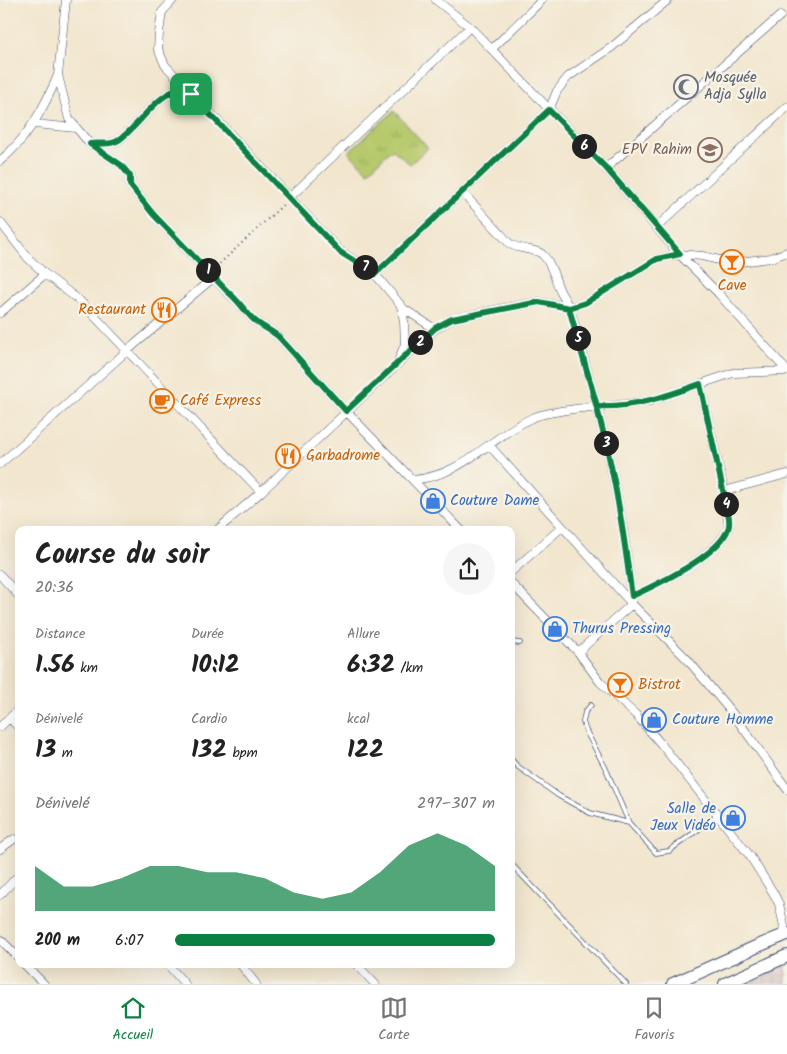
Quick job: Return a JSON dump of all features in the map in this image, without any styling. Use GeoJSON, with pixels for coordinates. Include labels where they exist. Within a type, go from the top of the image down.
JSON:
{"type":"FeatureCollection","features":[{"type":"Feature","properties":{"kind":"main road"},"geometry":{"type":"LineString","coordinates":[[674,984],[786,935]]}},
{"type":"Feature","properties":{"kind":"main road"},"geometry":{"type":"LineString","coordinates":[[725,984],[787,956]]}},
{"type":"Feature","properties":{"kind":"street"},"geometry":{"type":"LineString","coordinates":[[66,0],[58,75],[69,119],[90,144],[121,165],[130,176],[130,185],[153,214],[236,298],[254,320],[279,337],[346,411],[457,526]]}},
{"type":"Feature","properties":{"kind":"street"},"geometry":{"type":"LineString","coordinates":[[173,0],[162,12],[158,49],[165,65],[289,198],[306,213],[340,252],[375,274],[401,306],[435,328]]}},
{"type":"Feature","properties":{"kind":"street"},"geometry":{"type":"LineString","coordinates":[[436,0],[470,27],[606,168],[680,254],[719,294],[787,371]]}},
{"type":"Feature","properties":{"kind":"street"},"geometry":{"type":"LineString","coordinates":[[492,49],[542,0]]}},
{"type":"Feature","properties":{"kind":"street"},"geometry":{"type":"LineString","coordinates":[[375,274],[549,110],[557,91],[568,78],[607,51],[668,0]]}},
{"type":"Feature","properties":{"kind":"street"},"geometry":{"type":"LineString","coordinates":[[606,168],[780,16]]}},
{"type":"Feature","properties":{"kind":"street"},"geometry":{"type":"LineString","coordinates":[[289,198],[470,27]]}},
{"type":"Feature","properties":{"kind":"street"},"geometry":{"type":"LineString","coordinates":[[0,161],[19,143],[34,124],[58,75]]}},
{"type":"Feature","properties":{"kind":"street"},"geometry":{"type":"LineString","coordinates":[[90,144],[99,142],[107,144],[118,140],[170,92],[184,89],[191,94]]}},
{"type":"Feature","properties":{"kind":"street"},"geometry":{"type":"LineString","coordinates":[[658,227],[787,107]]}},
{"type":"Feature","properties":{"kind":"street"},"geometry":{"type":"LineString","coordinates":[[34,124],[76,128]]}},
{"type":"Feature","properties":{"kind":"street"},"geometry":{"type":"LineString","coordinates":[[463,192],[510,244],[517,248],[538,252],[543,255],[569,308],[597,406],[617,498],[632,600]]}},
{"type":"Feature","properties":{"kind":"street"},"geometry":{"type":"LineString","coordinates":[[0,222],[28,258],[80,301],[261,492]]}},
{"type":"Feature","properties":{"kind":"street"},"geometry":{"type":"LineString","coordinates":[[223,526],[435,328],[452,319],[539,302],[569,308],[585,303],[657,259],[680,254],[702,256],[732,263],[771,258],[787,252]]}},
{"type":"Feature","properties":{"kind":"street"},"geometry":{"type":"LineString","coordinates":[[0,314],[45,274]]}},
{"type":"Feature","properties":{"kind":"street"},"geometry":{"type":"LineString","coordinates":[[0,464],[212,274]]}},
{"type":"Feature","properties":{"kind":"street"},"geometry":{"type":"LineString","coordinates":[[397,364],[405,344],[401,306]]}},
{"type":"Feature","properties":{"kind":"street"},"geometry":{"type":"LineString","coordinates":[[413,480],[430,478],[448,472],[463,464],[522,423],[540,415],[597,406],[606,407],[650,401],[733,373],[787,371]]}},
{"type":"Feature","properties":{"kind":"street"},"geometry":{"type":"LineString","coordinates":[[578,652],[632,600],[680,572],[720,541],[729,527],[724,491],[700,384]]}},
{"type":"Feature","properties":{"kind":"street"},"geometry":{"type":"LineString","coordinates":[[489,445],[562,527],[687,659],[733,714],[787,789]]}},
{"type":"Feature","properties":{"kind":"street"},"geometry":{"type":"LineString","coordinates":[[724,491],[787,474]]}},
{"type":"Feature","properties":{"kind":"street"},"geometry":{"type":"LineString","coordinates":[[515,568],[562,527]]}},
{"type":"Feature","properties":{"kind":"street"},"geometry":{"type":"LineString","coordinates":[[0,575],[15,592]]}},
{"type":"Feature","properties":{"kind":"street"},"geometry":{"type":"LineString","coordinates":[[515,587],[578,652],[594,675],[636,715],[750,856],[779,904],[786,935]]}},
{"type":"Feature","properties":{"kind":"street"},"geometry":{"type":"LineString","coordinates":[[0,727],[15,713]]}},
{"type":"Feature","properties":{"kind":"street"},"geometry":{"type":"LineString","coordinates":[[10,718],[15,724]]}},
{"type":"Feature","properties":{"kind":"street"},"geometry":{"type":"LineString","coordinates":[[0,849],[15,840]]}},
{"type":"Feature","properties":{"kind":"street"},"geometry":{"type":"LineString","coordinates":[[0,895],[15,880]]}},
{"type":"Feature","properties":{"kind":"street"},"geometry":{"type":"LineString","coordinates":[[0,939],[15,954]]}},
{"type":"Feature","properties":{"kind":"street"},"geometry":{"type":"LineString","coordinates":[[28,968],[41,983]]}},
{"type":"Feature","properties":{"kind":"street"},"geometry":{"type":"LineString","coordinates":[[171,968],[185,984]]}},
{"type":"Feature","properties":{"kind":"street"},"geometry":{"type":"LineString","coordinates":[[243,968],[256,984]]}},
{"type":"Feature","properties":{"kind":"street"},"geometry":{"type":"LineString","coordinates":[[360,968],[375,984]]}},
{"type":"Feature","properties":{"kind":"lane"},"geometry":{"type":"LineString","coordinates":[[515,642],[520,643]]}},
{"type":"Feature","properties":{"kind":"lane"},"geometry":{"type":"LineString","coordinates":[[591,705],[585,712],[583,722],[586,731],[606,770],[629,823],[656,853],[669,851],[718,815]]}},
{"type":"Feature","properties":{"kind":"lane"},"geometry":{"type":"LineString","coordinates":[[515,764],[559,796],[590,813],[629,823]]}},
{"type":"Feature","properties":{"kind":"lane"},"geometry":{"type":"LineString","coordinates":[[515,868],[626,984]]}},
{"type":"Feature","properties":{"kind":"path"},"geometry":{"type":"LineString","coordinates":[[212,274],[289,198]]}},
{"type":"Feature","properties":{"kind":"shaded area"},"geometry":{"type":"Polygon","coordinates":[[[787,958],[787,984],[733,984],[787,958]]]}},
{"type":"Feature","properties":{"kind":"green space"},"geometry":{"type":"Polygon","coordinates":[[[394,111],[428,148],[410,164],[392,149],[368,172],[348,152],[394,111]]]}},
{"type":"Feature","properties":{"kind":"place","name":"Mosquée Adja Sylla"},"geometry":{"type":"Point","coordinates":[686,87]}},
{"type":"Feature","properties":{"kind":"place","name":"EPV Rahim"},"geometry":{"type":"Point","coordinates":[710,150]}},
{"type":"Feature","properties":{"kind":"place","name":"Cave"},"geometry":{"type":"Point","coordinates":[732,262]}},
{"type":"Feature","properties":{"kind":"place","name":"Restaurant"},"geometry":{"type":"Point","coordinates":[164,310]}},
{"type":"Feature","properties":{"kind":"place","name":"Café Express"},"geometry":{"type":"Point","coordinates":[162,401]}},
{"type":"Feature","properties":{"kind":"place","name":"Garbadrome"},"geometry":{"type":"Point","coordinates":[288,456]}},
{"type":"Feature","properties":{"kind":"place","name":"Couture Dame"},"geometry":{"type":"Point","coordinates":[433,501]}},
{"type":"Feature","properties":{"kind":"place","name":"Thurus Pressing"},"geometry":{"type":"Point","coordinates":[555,629]}},
{"type":"Feature","properties":{"kind":"place","name":"Bistrot"},"geometry":{"type":"Point","coordinates":[620,685]}},
{"type":"Feature","properties":{"kind":"place","name":"Couture Homme"},"geometry":{"type":"Point","coordinates":[654,720]}},
{"type":"Feature","properties":{"kind":"place","name":"Salle de Jeux Vidéo"},"geometry":{"type":"Point","coordinates":[733,818]}},
{"type":"Feature","properties":{"kind":"route"},"geometry":{"type":"LineString","coordinates":[[191,94],[184,89],[170,92],[118,140],[107,144],[99,142],[90,144],[121,165],[130,176],[130,185],[153,214],[236,298],[254,320],[279,337],[346,411],[435,328],[452,319],[539,302],[569,308],[597,406],[612,470],[632,596],[660,584],[680,572],[720,541],[729,527],[729,518],[700,384],[650,401],[606,407],[597,406],[583,357],[569,308],[585,303],[657,259],[680,254],[606,168],[549,110],[375,274],[340,252],[306,213],[289,198],[262,167],[191,94]]}}]}
